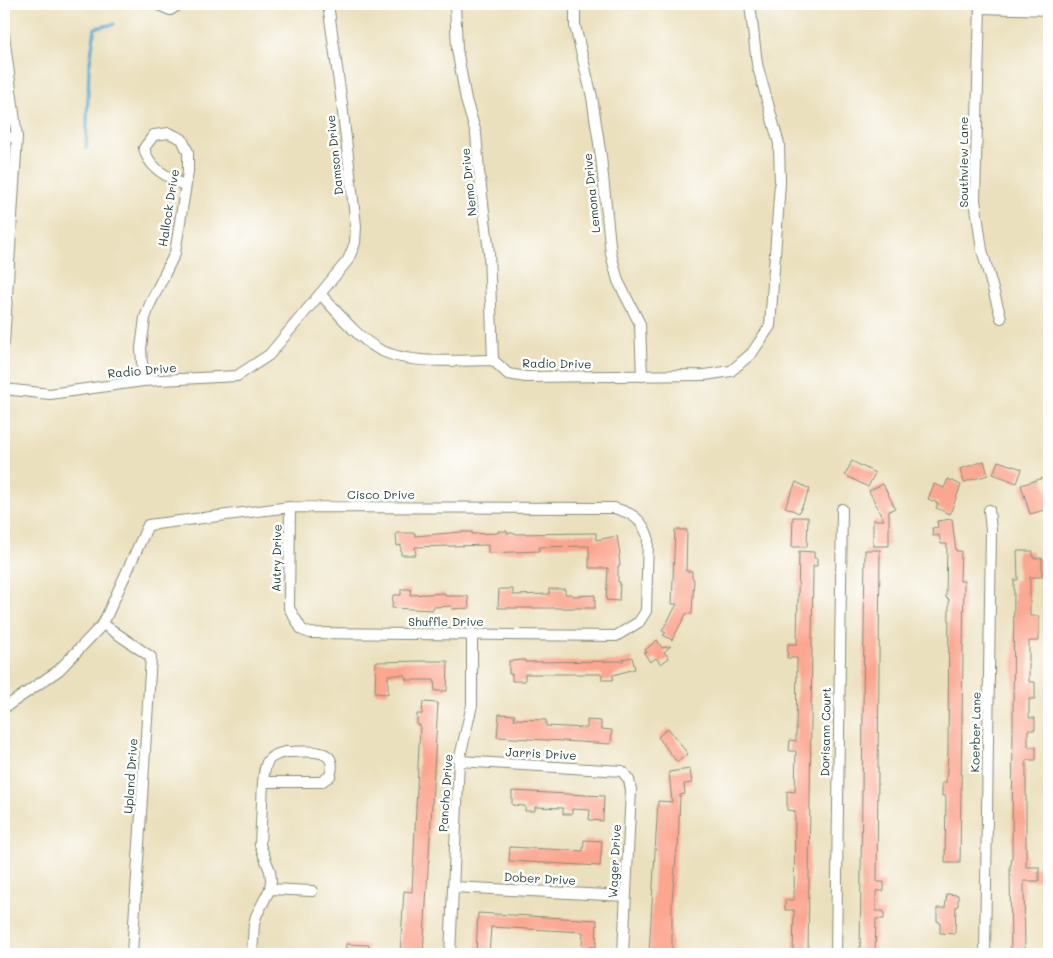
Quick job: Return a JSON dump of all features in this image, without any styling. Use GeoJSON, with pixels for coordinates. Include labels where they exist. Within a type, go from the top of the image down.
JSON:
{"type":"FeatureCollection","features":[{"type":"Feature","properties":{"kind":"street"},"geometry":{"type":"LineString","coordinates":[[156,4],[170,10],[180,4]]}},
{"type":"Feature","properties":{"kind":"street","name":"Damson Drive"},"geometry":{"type":"LineString","coordinates":[[320,294],[348,260],[355,243],[356,226],[328,4]]}},
{"type":"Feature","properties":{"kind":"street","name":"Nemo Drive"},"geometry":{"type":"LineString","coordinates":[[455,4],[457,49],[466,100],[476,132],[489,252],[493,360]]}},
{"type":"Feature","properties":{"kind":"street","name":"Lemona Drive"},"geometry":{"type":"LineString","coordinates":[[575,4],[575,26],[594,107],[611,254],[618,281],[640,324],[642,376]]}},
{"type":"Feature","properties":{"kind":"street","name":"Radio Drive"},"geometry":{"type":"LineString","coordinates":[[493,360],[508,374],[526,377],[705,375],[731,370],[752,353],[770,326],[780,183],[779,144],[758,64],[750,4]]}},
{"type":"Feature","properties":{"kind":"street"},"geometry":{"type":"LineString","coordinates":[[980,6],[1049,10]]}},
{"type":"Feature","properties":{"kind":"street","name":"Southview Lane"},"geometry":{"type":"LineString","coordinates":[[980,6],[975,200],[982,250],[1001,318]]}},
{"type":"Feature","properties":{"kind":"street"},"geometry":{"type":"LineString","coordinates":[[4,35],[17,137],[6,262],[4,343]]}},
{"type":"Feature","properties":{"kind":"street","name":"Hallock Drive"},"geometry":{"type":"LineString","coordinates":[[143,381],[141,348],[145,318],[175,253],[188,172],[188,152],[182,139],[169,133],[154,135],[144,148],[146,157],[156,170],[185,186]]}},
{"type":"Feature","properties":{"kind":"street"},"geometry":{"type":"LineString","coordinates":[[4,138],[17,137]]}},
{"type":"Feature","properties":{"kind":"street"},"geometry":{"type":"LineString","coordinates":[[320,294],[355,330],[376,348],[394,355],[408,359],[493,360]]}},
{"type":"Feature","properties":{"kind":"street","name":"Radio Drive"},"geometry":{"type":"LineString","coordinates":[[4,389],[50,394],[143,381],[237,376],[269,355],[320,294]]}},
{"type":"Feature","properties":{"kind":"street","name":"Cisco Drive"},"geometry":{"type":"LineString","coordinates":[[103,624],[148,525],[290,507],[614,508],[629,512],[639,520],[648,537],[646,611],[639,622],[616,636]]}},
{"type":"Feature","properties":{"kind":"street","name":"Autry Drive"},"geometry":{"type":"LineString","coordinates":[[289,608],[290,507]]}},
{"type":"Feature","properties":{"kind":"street","name":"Dorisann Court"},"geometry":{"type":"LineString","coordinates":[[836,954],[842,509]]}},
{"type":"Feature","properties":{"kind":"street","name":"Koerber Lane"},"geometry":{"type":"LineString","coordinates":[[985,954],[991,530],[989,510]]}},
{"type":"Feature","properties":{"kind":"street","name":"Shuffle Drive"},"geometry":{"type":"LineString","coordinates":[[289,608],[302,630],[310,634],[616,636]]}},
{"type":"Feature","properties":{"kind":"street"},"geometry":{"type":"LineString","coordinates":[[4,708],[59,670],[103,624]]}},
{"type":"Feature","properties":{"kind":"street","name":"Upland Drive"},"geometry":{"type":"LineString","coordinates":[[103,624],[151,657],[132,954]]}},
{"type":"Feature","properties":{"kind":"street","name":"Pancho Drive"},"geometry":{"type":"LineString","coordinates":[[450,954],[459,762],[472,705],[472,634]]}},
{"type":"Feature","properties":{"kind":"street"},"geometry":{"type":"LineString","coordinates":[[252,954],[256,916],[270,889],[270,871],[260,845],[263,782],[264,768],[267,760],[279,753],[286,752],[323,753],[332,762],[330,776],[321,782],[263,782]]}},
{"type":"Feature","properties":{"kind":"street","name":"Jarris Drive"},"geometry":{"type":"LineString","coordinates":[[459,762],[622,771]]}},
{"type":"Feature","properties":{"kind":"street","name":"Wager Drive"},"geometry":{"type":"LineString","coordinates":[[622,771],[629,780],[631,790],[622,954]]}},
{"type":"Feature","properties":{"kind":"street","name":"Dober Drive"},"geometry":{"type":"LineString","coordinates":[[454,887],[626,896]]}},
{"type":"Feature","properties":{"kind":"street"},"geometry":{"type":"LineString","coordinates":[[270,889],[312,891]]}},
{"type":"Feature","properties":{"kind":"building"},"geometry":{"type":"Polygon","coordinates":[[[852,461],[875,473],[868,487],[845,475],[852,461]]]}},
{"type":"Feature","properties":{"kind":"building"},"geometry":{"type":"Polygon","coordinates":[[[984,461],[988,475],[964,482],[960,469],[984,461]]]}},
{"type":"Feature","properties":{"kind":"building"},"geometry":{"type":"Polygon","coordinates":[[[998,461],[1022,469],[1017,483],[993,474],[998,461]]]}},
{"type":"Feature","properties":{"kind":"building"},"geometry":{"type":"Polygon","coordinates":[[[1043,478],[1049,497],[1049,509],[1030,514],[1021,485],[1043,478]]]}},
{"type":"Feature","properties":{"kind":"building"},"geometry":{"type":"Polygon","coordinates":[[[948,479],[961,485],[950,514],[936,508],[938,503],[928,499],[934,484],[944,488],[948,479]]]}},
{"type":"Feature","properties":{"kind":"building"},"geometry":{"type":"Polygon","coordinates":[[[796,482],[810,489],[799,513],[785,507],[796,482]]]}},
{"type":"Feature","properties":{"kind":"building"},"geometry":{"type":"Polygon","coordinates":[[[883,484],[895,508],[889,511],[889,546],[873,546],[873,520],[884,520],[869,491],[883,484]]]}},
{"type":"Feature","properties":{"kind":"building"},"geometry":{"type":"Polygon","coordinates":[[[793,517],[808,517],[807,547],[792,547],[793,517]]]}},
{"type":"Feature","properties":{"kind":"building"},"geometry":{"type":"Polygon","coordinates":[[[952,519],[956,551],[961,551],[960,581],[964,581],[960,863],[945,863],[946,796],[942,796],[942,783],[946,783],[948,754],[949,599],[946,598],[947,544],[941,544],[939,535],[933,536],[932,528],[938,527],[937,521],[952,519]]]}},
{"type":"Feature","properties":{"kind":"building"},"geometry":{"type":"Polygon","coordinates":[[[675,530],[687,530],[686,571],[692,571],[692,578],[694,579],[692,614],[686,614],[672,640],[663,635],[666,633],[662,631],[677,604],[672,604],[675,530]]]}},
{"type":"Feature","properties":{"kind":"building"},"geometry":{"type":"Polygon","coordinates":[[[498,531],[507,531],[507,533],[513,534],[596,533],[596,540],[617,536],[620,554],[620,566],[618,566],[618,582],[620,582],[619,601],[606,600],[608,568],[589,568],[589,546],[539,547],[539,551],[488,553],[488,545],[415,547],[416,555],[401,555],[401,545],[397,546],[396,533],[415,533],[415,536],[460,532],[472,532],[472,534],[498,533],[498,531]]]}},
{"type":"Feature","properties":{"kind":"building"},"geometry":{"type":"Polygon","coordinates":[[[865,550],[880,550],[877,882],[884,882],[884,891],[876,891],[876,911],[884,911],[884,919],[876,919],[875,954],[860,954],[865,550]]]}},
{"type":"Feature","properties":{"kind":"building"},"geometry":{"type":"Polygon","coordinates":[[[799,551],[814,552],[814,558],[817,558],[817,566],[813,566],[808,954],[793,954],[794,910],[785,910],[785,900],[794,900],[795,811],[787,810],[787,791],[795,792],[796,751],[789,751],[790,740],[796,741],[797,658],[787,658],[788,644],[797,644],[799,551]]]}},
{"type":"Feature","properties":{"kind":"building"},"geometry":{"type":"Polygon","coordinates":[[[1017,551],[1033,551],[1033,558],[1042,558],[1042,577],[1030,577],[1030,616],[1039,616],[1039,641],[1029,641],[1029,682],[1035,682],[1035,699],[1029,699],[1029,718],[1035,718],[1035,730],[1028,730],[1028,747],[1036,747],[1036,760],[1026,760],[1026,867],[1039,867],[1039,881],[1024,881],[1025,954],[1011,954],[1010,865],[1012,857],[1014,580],[1018,580],[1017,551]]]}},
{"type":"Feature","properties":{"kind":"building"},"geometry":{"type":"Polygon","coordinates":[[[401,589],[411,589],[410,595],[445,593],[445,596],[468,596],[469,608],[433,607],[433,610],[392,608],[393,595],[401,595],[401,589]]]}},
{"type":"Feature","properties":{"kind":"building"},"geometry":{"type":"Polygon","coordinates":[[[499,589],[513,589],[513,595],[549,594],[549,589],[565,589],[565,594],[572,594],[572,596],[595,595],[595,608],[498,608],[499,589]]]}},
{"type":"Feature","properties":{"kind":"building"},"geometry":{"type":"Polygon","coordinates":[[[657,640],[662,648],[671,646],[664,652],[669,658],[661,664],[656,658],[650,662],[644,653],[657,640]]]}},
{"type":"Feature","properties":{"kind":"building"},"geometry":{"type":"Polygon","coordinates":[[[632,657],[635,669],[613,675],[613,680],[602,680],[602,674],[525,674],[525,681],[512,681],[512,674],[509,674],[509,661],[623,661],[623,659],[632,657]]]}},
{"type":"Feature","properties":{"kind":"building"},"geometry":{"type":"Polygon","coordinates":[[[448,661],[447,691],[435,691],[434,680],[406,680],[405,675],[388,675],[388,694],[375,693],[376,662],[448,661]]]}},
{"type":"Feature","properties":{"kind":"building"},"geometry":{"type":"Polygon","coordinates":[[[423,702],[438,703],[423,954],[400,954],[404,891],[412,892],[420,725],[417,725],[417,714],[422,714],[423,702]]]}},
{"type":"Feature","properties":{"kind":"building"},"geometry":{"type":"Polygon","coordinates":[[[499,714],[515,715],[514,719],[546,720],[546,726],[587,728],[587,720],[601,721],[601,729],[612,730],[611,744],[497,737],[499,714]]]}},
{"type":"Feature","properties":{"kind":"building"},"geometry":{"type":"Polygon","coordinates":[[[668,728],[688,754],[677,762],[658,737],[668,728]]]}},
{"type":"Feature","properties":{"kind":"building"},"geometry":{"type":"Polygon","coordinates":[[[690,769],[692,783],[684,784],[685,794],[680,795],[678,847],[672,901],[672,954],[649,954],[658,801],[672,802],[669,772],[690,769]]]}},
{"type":"Feature","properties":{"kind":"building"},"geometry":{"type":"Polygon","coordinates":[[[512,791],[604,796],[603,821],[589,820],[590,810],[572,809],[572,814],[563,814],[563,808],[535,807],[535,811],[525,811],[525,806],[512,805],[512,791]]]}},
{"type":"Feature","properties":{"kind":"building"},"geometry":{"type":"Polygon","coordinates":[[[584,840],[602,841],[600,866],[509,861],[510,847],[583,851],[584,840]]]}},
{"type":"Feature","properties":{"kind":"building"},"geometry":{"type":"Polygon","coordinates":[[[947,894],[958,895],[955,934],[940,933],[940,922],[937,921],[937,908],[945,908],[947,894]]]}},
{"type":"Feature","properties":{"kind":"building"},"geometry":{"type":"Polygon","coordinates":[[[478,913],[597,920],[596,947],[582,946],[583,932],[491,927],[489,954],[476,954],[478,913]]]}},
{"type":"Feature","properties":{"kind":"building"},"geometry":{"type":"Polygon","coordinates":[[[346,944],[369,945],[368,954],[345,954],[346,944]]]}},
{"type":"Feature","properties":{"kind":"waterway"},"geometry":{"type":"LineString","coordinates":[[86,148],[89,69],[95,28],[114,24]]}}]}
